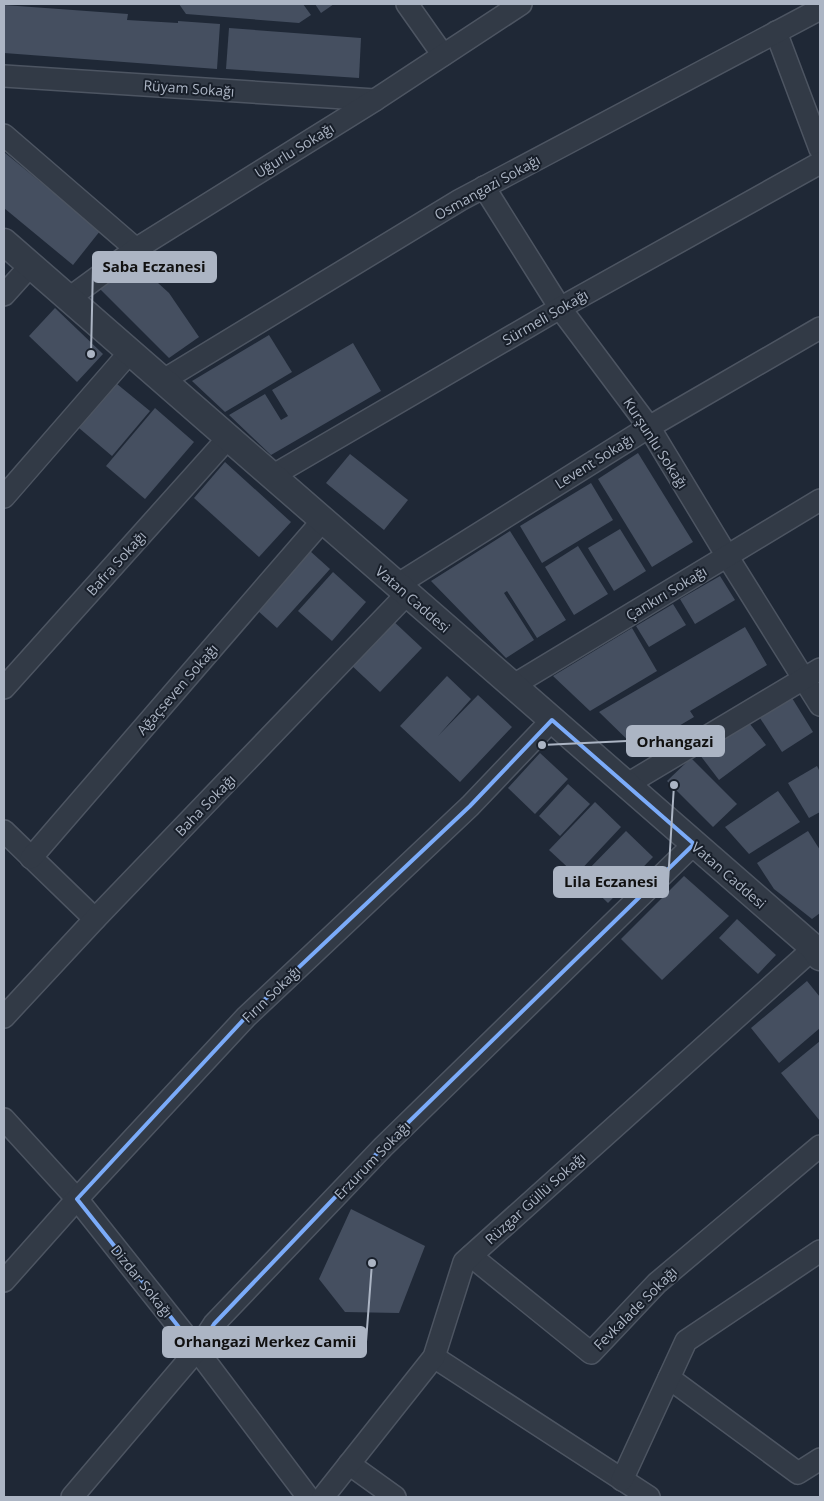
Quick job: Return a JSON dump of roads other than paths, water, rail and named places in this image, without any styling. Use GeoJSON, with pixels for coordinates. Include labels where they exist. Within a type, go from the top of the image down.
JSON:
{"type":"FeatureCollection","features":[{"type":"Feature","properties":{"kind":"street"},"geometry":{"type":"LineString","coordinates":[[407,4],[442,55]]}},
{"type":"Feature","properties":{"kind":"street","name":"Uğurlu Sokağı"},"geometry":{"type":"LineString","coordinates":[[68,298],[136,249],[375,100],[521,4]]}},
{"type":"Feature","properties":{"kind":"street","name":"Osmangazi Sokağı"},"geometry":{"type":"LineString","coordinates":[[162,381],[460,200],[820,9]]}},
{"type":"Feature","properties":{"kind":"street"},"geometry":{"type":"LineString","coordinates":[[776,32],[820,149]]}},
{"type":"Feature","properties":{"kind":"street","name":"Rüyam Sokağı"},"geometry":{"type":"LineString","coordinates":[[4,76],[375,100]]}},
{"type":"Feature","properties":{"kind":"street"},"geometry":{"type":"LineString","coordinates":[[4,134],[136,249]]}},
{"type":"Feature","properties":{"kind":"street","name":"Sürmeli Sokağı"},"geometry":{"type":"LineString","coordinates":[[272,476],[560,308],[820,163]]}},
{"type":"Feature","properties":{"kind":"street","name":"Kurşunlu Sokağı"},"geometry":{"type":"LineString","coordinates":[[484,187],[560,308],[649,427],[727,556],[812,674],[820,704]]}},
{"type":"Feature","properties":{"kind":"street","name":"Vatan Caddesi"},"geometry":{"type":"LineString","coordinates":[[4,242],[817,953]]}},
{"type":"Feature","properties":{"kind":"street"},"geometry":{"type":"LineString","coordinates":[[4,296],[31,265]]}},
{"type":"Feature","properties":{"kind":"street","name":"Levent Sokağı"},"geometry":{"type":"LineString","coordinates":[[402,590],[649,427],[820,328]]}},
{"type":"Feature","properties":{"kind":"street"},"geometry":{"type":"LineString","coordinates":[[4,497],[130,352]]}},
{"type":"Feature","properties":{"kind":"street","name":"Bafra Sokağı"},"geometry":{"type":"LineString","coordinates":[[4,688],[228,438]]}},
{"type":"Feature","properties":{"kind":"street","name":"Çankırı Sokağı"},"geometry":{"type":"LineString","coordinates":[[512,686],[820,500]]}},
{"type":"Feature","properties":{"kind":"street","name":"Ağaçseven Sokağı"},"geometry":{"type":"LineString","coordinates":[[31,858],[323,520]]}},
{"type":"Feature","properties":{"kind":"street","name":"Baha Sokağı"},"geometry":{"type":"LineString","coordinates":[[4,1017],[402,590]]}},
{"type":"Feature","properties":{"kind":"street"},"geometry":{"type":"LineString","coordinates":[[626,785],[812,674]]}},
{"type":"Feature","properties":{"kind":"street","name":"Fırın Sokağı"},"geometry":{"type":"LineString","coordinates":[[4,1281],[76,1199],[246,1017],[470,806],[552,720]]}},
{"type":"Feature","properties":{"kind":"street"},"geometry":{"type":"LineString","coordinates":[[4,831],[95,919]]}},
{"type":"Feature","properties":{"kind":"street","name":"Erzurum Sokağı"},"geometry":{"type":"LineString","coordinates":[[72,1497],[197,1350],[214,1324],[383,1147],[694,844]]}},
{"type":"Feature","properties":{"kind":"street","name":"Rüzgar Güllü Sokağı"},"geometry":{"type":"LineString","coordinates":[[323,1497],[434,1357],[464,1262],[817,953]]}},
{"type":"Feature","properties":{"kind":"street","name":"Dizdar Sokağı"},"geometry":{"type":"LineString","coordinates":[[4,1119],[76,1199],[197,1350],[308,1497]]}},
{"type":"Feature","properties":{"kind":"street","name":"Fevkalade Sokağı"},"geometry":{"type":"LineString","coordinates":[[471,1256],[591,1353],[657,1283],[820,1146]]}},
{"type":"Feature","properties":{"kind":"street"},"geometry":{"type":"LineString","coordinates":[[622,1480],[686,1341],[820,1251]]}},
{"type":"Feature","properties":{"kind":"street"},"geometry":{"type":"LineString","coordinates":[[434,1357],[649,1497]]}},
{"type":"Feature","properties":{"kind":"street"},"geometry":{"type":"LineString","coordinates":[[668,1378],[798,1473],[820,1459]]}},
{"type":"Feature","properties":{"kind":"street"},"geometry":{"type":"LineString","coordinates":[[349,1464],[395,1497]]}},
{"type":"Feature","properties":{"kind":"place","name":"Saba Eczanesi"},"geometry":{"type":"Point","coordinates":[91,354]}},
{"type":"Feature","properties":{"kind":"place","name":"Orhangazi"},"geometry":{"type":"Point","coordinates":[542,745]}},
{"type":"Feature","properties":{"kind":"place","name":"Lila Eczanesi"},"geometry":{"type":"Point","coordinates":[674,785]}},
{"type":"Feature","properties":{"kind":"place","name":"Orhangazi Merkez Camii"},"geometry":{"type":"Point","coordinates":[372,1263]}}]}
